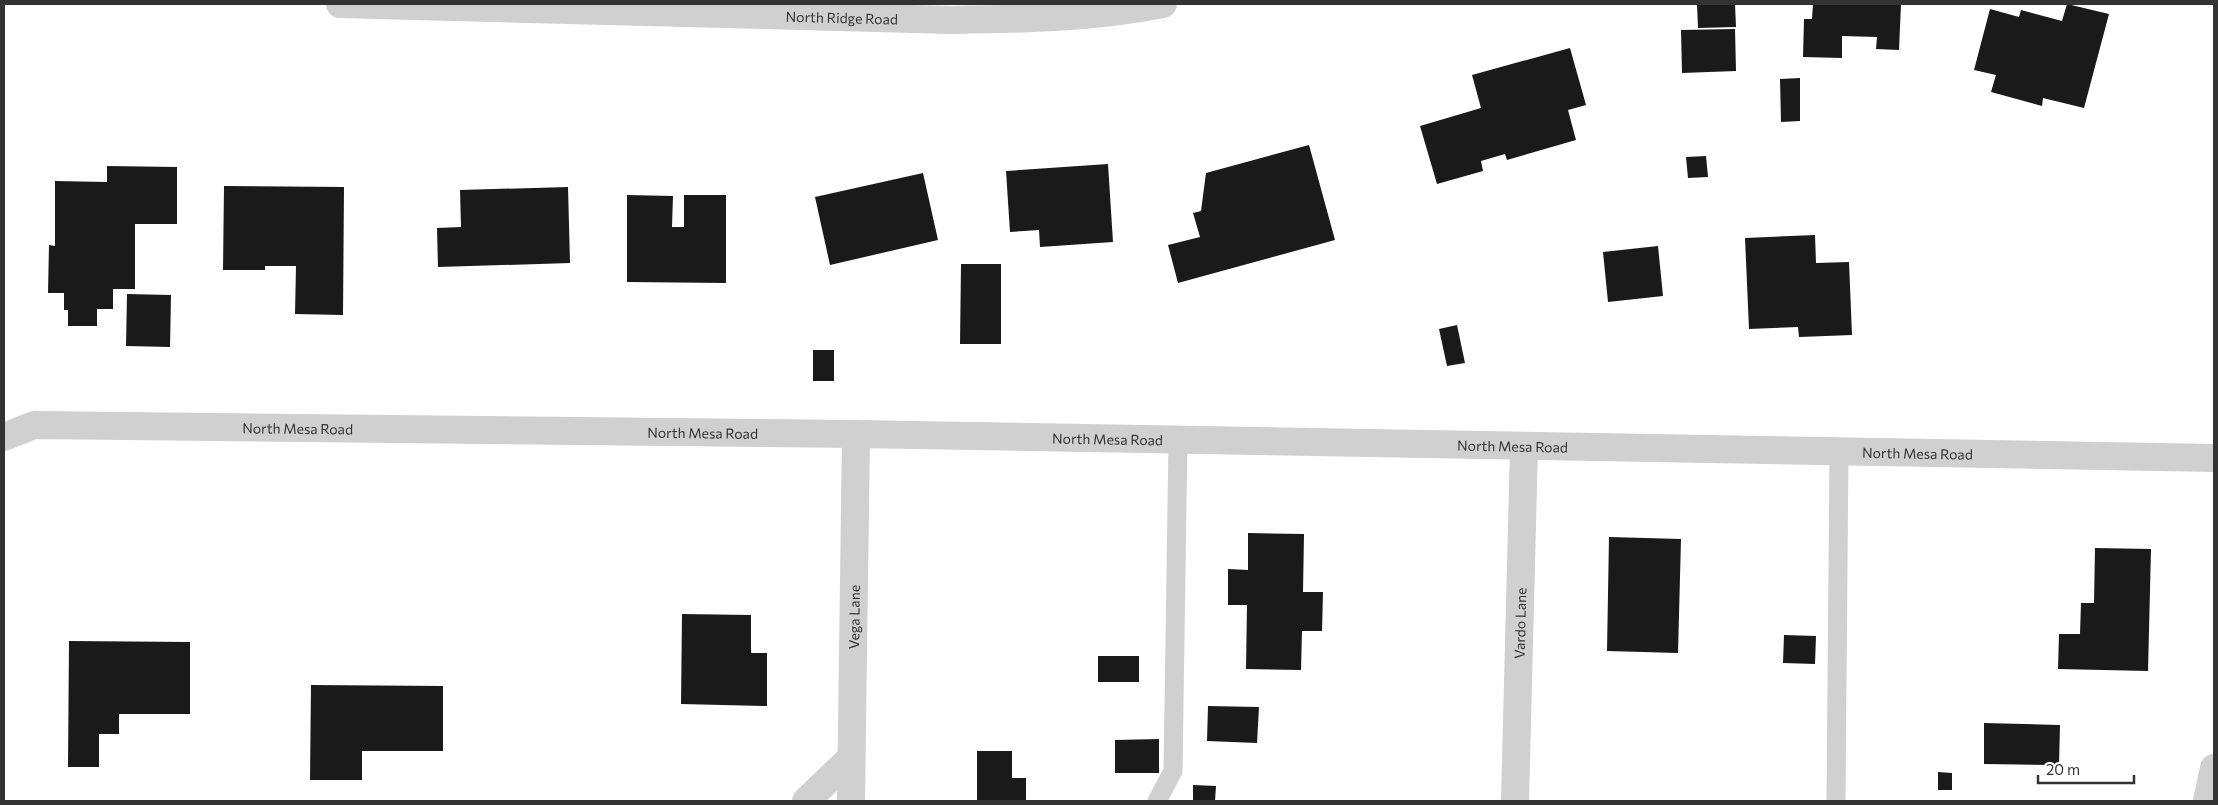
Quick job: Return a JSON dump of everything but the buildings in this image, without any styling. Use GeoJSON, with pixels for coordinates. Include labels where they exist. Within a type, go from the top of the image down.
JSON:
{"type":"FeatureCollection","features":[{"type":"Feature","properties":{"kind":"street","name":"North Ridge Road"},"geometry":{"type":"LineString","coordinates":[[340,4],[961,20],[1044,19],[1118,12],[1163,4]]}},
{"type":"Feature","properties":{"kind":"street","name":"North Mesa Road"},"geometry":{"type":"LineString","coordinates":[[4,437],[34,425],[856,434],[2214,458]]}},
{"type":"Feature","properties":{"kind":"street","name":"Vega Lane"},"geometry":{"type":"LineString","coordinates":[[851,801],[856,434]]}},
{"type":"Feature","properties":{"kind":"street","name":"Vardo Lane"},"geometry":{"type":"LineString","coordinates":[[1515,801],[1524,446]]}},
{"type":"Feature","properties":{"kind":"street"},"geometry":{"type":"LineString","coordinates":[[806,801],[851,758]]}},
{"type":"Feature","properties":{"kind":"street"},"geometry":{"type":"LineString","coordinates":[[2210,797],[2214,768]]}},
{"type":"Feature","properties":{"kind":"lane"},"geometry":{"type":"LineString","coordinates":[[1157,801],[1173,771],[1178,440]]}},
{"type":"Feature","properties":{"kind":"lane"},"geometry":{"type":"LineString","coordinates":[[1836,801],[1839,452]]}}]}
